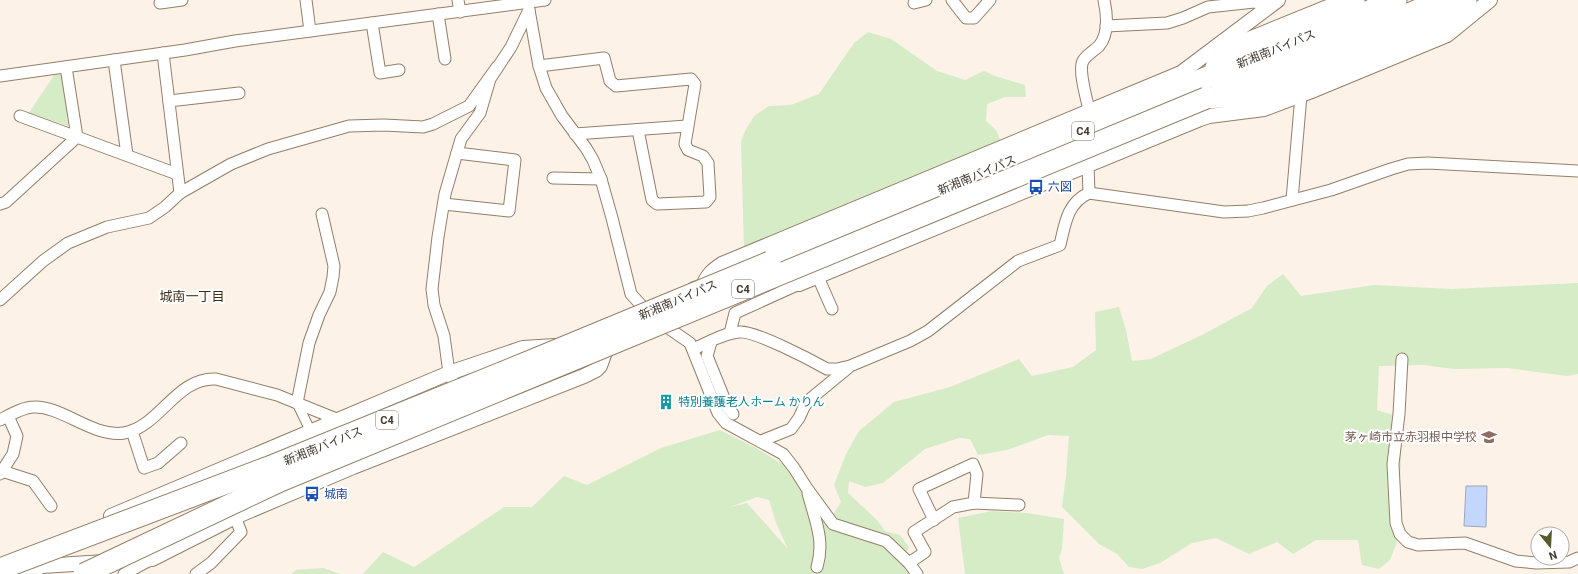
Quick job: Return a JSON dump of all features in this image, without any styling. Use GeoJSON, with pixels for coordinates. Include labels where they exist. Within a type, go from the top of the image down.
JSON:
{"type":"FeatureCollection","features":[{"type":"Feature","properties":{"kind":"highway"},"geometry":{"type":"LineString","coordinates":[[1202,90],[1241,46],[1354,0]]}},
{"type":"Feature","properties":{"kind":"highway","name":"新湘南バイパス"},"geometry":{"type":"LineString","coordinates":[[84,574],[280,481],[1202,90],[1396,0]]}},
{"type":"Feature","properties":{"kind":"highway","name":"新湘南バイパス"},"geometry":{"type":"LineString","coordinates":[[0,569],[274,465],[533,360],[1097,126],[1202,90],[1442,0]]}},
{"type":"Feature","properties":{"kind":"highway"},"geometry":{"type":"LineString","coordinates":[[1202,90],[1264,94],[1439,22],[1466,0]]}},
{"type":"Feature","properties":{"kind":"street"},"geometry":{"type":"LineString","coordinates":[[160,3],[182,0]]}},
{"type":"Feature","properties":{"kind":"street"},"geometry":{"type":"LineString","coordinates":[[306,0],[310,31]]}},
{"type":"Feature","properties":{"kind":"street"},"geometry":{"type":"LineString","coordinates":[[458,0],[460,12]]}},
{"type":"Feature","properties":{"kind":"street"},"geometry":{"type":"LineString","coordinates":[[0,76],[163,54],[235,41],[438,14],[531,4],[545,0]]}},
{"type":"Feature","properties":{"kind":"street"},"geometry":{"type":"LineString","coordinates":[[914,3],[926,0]]}},
{"type":"Feature","properties":{"kind":"street"},"geometry":{"type":"LineString","coordinates":[[952,0],[966,18],[974,18],[990,0]]}},
{"type":"Feature","properties":{"kind":"street"},"geometry":{"type":"LineString","coordinates":[[1089,110],[1082,69],[1083,61],[1100,44],[1106,26],[1106,10],[1104,0]]}},
{"type":"Feature","properties":{"kind":"street"},"geometry":{"type":"LineString","coordinates":[[730,333],[735,312],[799,284],[1209,116],[1264,109],[1447,35],[1490,0]]}},
{"type":"Feature","properties":{"kind":"street"},"geometry":{"type":"LineString","coordinates":[[1106,26],[1167,23],[1208,7],[1254,2],[1274,3]]}},
{"type":"Feature","properties":{"kind":"street"},"geometry":{"type":"LineString","coordinates":[[124,574],[235,517],[338,473],[596,370],[600,366],[612,332],[703,286],[706,277],[722,264],[1181,72],[1274,3]]}},
{"type":"Feature","properties":{"kind":"street"},"geometry":{"type":"LineString","coordinates":[[531,4],[539,66],[546,88],[553,102],[593,160],[601,179],[631,294],[648,313],[690,343],[718,413],[726,423],[783,454],[833,524],[886,541],[909,563],[917,574]]}},
{"type":"Feature","properties":{"kind":"street"},"geometry":{"type":"LineString","coordinates":[[0,300],[43,261],[68,242],[107,227],[149,218],[165,207],[180,193],[231,164],[268,149],[349,126],[384,124],[423,127],[433,124],[469,106],[511,47],[531,4]]}},
{"type":"Feature","properties":{"kind":"street"},"geometry":{"type":"LineString","coordinates":[[438,14],[445,59]]}},
{"type":"Feature","properties":{"kind":"street"},"geometry":{"type":"LineString","coordinates":[[372,23],[380,73],[399,70]]}},
{"type":"Feature","properties":{"kind":"street"},"geometry":{"type":"LineString","coordinates":[[163,54],[180,193]]}},
{"type":"Feature","properties":{"kind":"street"},"geometry":{"type":"LineString","coordinates":[[539,66],[604,58],[610,81],[616,86],[691,79],[695,84],[684,144],[688,150],[703,156],[708,163],[710,197],[706,202],[657,204],[652,200],[638,130]]}},
{"type":"Feature","properties":{"kind":"street"},"geometry":{"type":"LineString","coordinates":[[114,60],[127,155]]}},
{"type":"Feature","properties":{"kind":"street"},"geometry":{"type":"LineString","coordinates":[[66,67],[77,136]]}},
{"type":"Feature","properties":{"kind":"street"},"geometry":{"type":"LineString","coordinates":[[472,419],[449,372],[444,336],[434,305],[432,289],[445,194],[457,153],[462,139],[480,113],[490,79],[497,67]]}},
{"type":"Feature","properties":{"kind":"street"},"geometry":{"type":"LineString","coordinates":[[168,101],[239,93]]}},
{"type":"Feature","properties":{"kind":"street"},"geometry":{"type":"LineString","coordinates":[[1292,200],[1300,95]]}},
{"type":"Feature","properties":{"kind":"street"},"geometry":{"type":"LineString","coordinates":[[20,116],[177,174]]}},
{"type":"Feature","properties":{"kind":"street"},"geometry":{"type":"LineString","coordinates":[[575,134],[687,126]]}},
{"type":"Feature","properties":{"kind":"street"},"geometry":{"type":"LineString","coordinates":[[0,204],[6,202],[77,136]]}},
{"type":"Feature","properties":{"kind":"street"},"geometry":{"type":"LineString","coordinates":[[444,204],[509,211],[515,160],[457,153]]}},
{"type":"Feature","properties":{"kind":"street"},"geometry":{"type":"LineString","coordinates":[[693,349],[730,333],[742,332],[756,335],[827,369],[837,369],[850,366],[910,341],[928,331],[1018,262],[1060,245],[1067,218],[1072,206],[1081,197],[1089,193],[1224,212],[1255,210],[1331,190],[1391,168],[1428,162],[1578,171]]}},
{"type":"Feature","properties":{"kind":"street"},"geometry":{"type":"LineString","coordinates":[[1088,165],[1089,193]]}},
{"type":"Feature","properties":{"kind":"street"},"geometry":{"type":"LineString","coordinates":[[553,178],[601,179]]}},
{"type":"Feature","properties":{"kind":"street"},"geometry":{"type":"LineString","coordinates":[[322,214],[334,266],[333,277],[330,292],[319,315],[309,343],[297,403],[316,430],[338,473]]}},
{"type":"Feature","properties":{"kind":"street"},"geometry":{"type":"LineString","coordinates":[[752,252],[760,277]]}},
{"type":"Feature","properties":{"kind":"street"},"geometry":{"type":"LineString","coordinates":[[42,566],[64,536],[316,430],[449,372],[523,348],[559,346],[748,275],[799,284]]}},
{"type":"Feature","properties":{"kind":"street"},"geometry":{"type":"LineString","coordinates":[[818,277],[832,309]]}},
{"type":"Feature","properties":{"kind":"street"},"geometry":{"type":"LineString","coordinates":[[711,342],[707,356],[728,408],[733,414]]}},
{"type":"Feature","properties":{"kind":"street"},"geometry":{"type":"LineString","coordinates":[[1402,359],[1399,414],[1393,464],[1396,523],[1400,534],[1408,542],[1418,545],[1465,543],[1516,561],[1536,563],[1569,562],[1578,558]]}},
{"type":"Feature","properties":{"kind":"street"},"geometry":{"type":"LineString","coordinates":[[761,441],[791,429],[809,400],[850,366]]}},
{"type":"Feature","properties":{"kind":"street"},"geometry":{"type":"LineString","coordinates":[[51,506],[33,481],[1,472],[13,454],[18,436],[4,418],[34,407],[50,410],[101,431],[122,433],[132,431],[155,416],[180,392],[196,382],[202,379],[216,379],[264,391],[339,420]]}},
{"type":"Feature","properties":{"kind":"street"},"geometry":{"type":"LineString","coordinates":[[132,431],[144,468],[158,463],[181,443]]}},
{"type":"Feature","properties":{"kind":"street"},"geometry":{"type":"LineString","coordinates":[[934,520],[919,489],[973,464],[977,474],[974,503]]}},
{"type":"Feature","properties":{"kind":"street"},"geometry":{"type":"LineString","coordinates":[[806,487],[821,539],[817,567]]}},
{"type":"Feature","properties":{"kind":"street"},"geometry":{"type":"LineString","coordinates":[[909,563],[925,552],[914,532],[953,507],[974,503],[1019,505]]}},
{"type":"Feature","properties":{"kind":"street"},"geometry":{"type":"LineString","coordinates":[[196,574],[211,563],[241,532],[235,517]]}},
{"type":"Feature","properties":{"kind":"street"},"geometry":{"type":"LineString","coordinates":[[24,574],[42,566],[152,559]]}},
{"type":"Feature","properties":{"kind":"green space"},"geometry":{"type":"Polygon","coordinates":[[[868,32],[891,39],[937,71],[965,80],[984,71],[1025,85],[1026,97],[1005,97],[987,104],[986,121],[996,130],[1001,142],[751,247],[744,247],[741,142],[745,131],[754,116],[769,106],[791,105],[819,94],[854,43],[868,32]]]}},
{"type":"Feature","properties":{"kind":"green space"},"geometry":{"type":"Polygon","coordinates":[[[62,74],[68,126],[29,113],[54,75],[62,74]]]}},
{"type":"Feature","properties":{"kind":"green space"},"geometry":{"type":"Polygon","coordinates":[[[1283,274],[1301,296],[1374,285],[1452,289],[1578,283],[1578,374],[1567,376],[1508,368],[1454,369],[1422,365],[1379,366],[1377,410],[1403,418],[1397,542],[1390,560],[1379,569],[1362,565],[1358,540],[1316,540],[1293,554],[1277,542],[1249,554],[1216,538],[1192,543],[1160,563],[1142,569],[1129,567],[1117,554],[1099,544],[1062,507],[1069,436],[1048,435],[1007,450],[978,455],[970,439],[959,438],[925,449],[883,483],[865,487],[849,481],[848,493],[877,520],[885,531],[900,535],[909,547],[902,564],[910,574],[363,574],[383,552],[414,567],[504,507],[532,507],[564,476],[587,485],[661,448],[720,430],[756,448],[784,465],[827,524],[841,502],[834,485],[846,454],[859,431],[894,402],[950,387],[1019,359],[1032,376],[1073,367],[1096,350],[1095,312],[1119,307],[1126,330],[1132,361],[1151,359],[1202,335],[1252,308],[1267,286],[1283,274]],[[757,497],[730,507],[747,503],[788,549],[776,523],[769,500],[757,497]]]}},
{"type":"Feature","properties":{"kind":"green space"},"geometry":{"type":"Polygon","coordinates":[[[992,511],[1027,513],[1064,519],[1062,549],[1059,558],[1064,574],[965,574],[958,518],[992,511]]]}},
{"type":"Feature","properties":{"kind":"green space"},"geometry":{"type":"Polygon","coordinates":[[[323,568],[340,574],[291,574],[296,570],[323,568]]]}},
{"type":"Feature","properties":{"kind":"water"},"geometry":{"type":"Polygon","coordinates":[[[1466,486],[1487,486],[1486,527],[1464,526],[1466,486]]]}},
{"type":"Feature","properties":{"kind":"place","name":"六図"},"geometry":{"type":"Point","coordinates":[1036,187]}},
{"type":"Feature","properties":{"kind":"place","name":"特別養護老人ホーム かりん"},"geometry":{"type":"Point","coordinates":[666,402]}},
{"type":"Feature","properties":{"kind":"place","name":"茅ヶ崎市立赤羽根中学校"},"geometry":{"type":"Point","coordinates":[1489,437]}},
{"type":"Feature","properties":{"kind":"place","name":"城南"},"geometry":{"type":"Point","coordinates":[312,494]}},
{"type":"Feature","properties":{"kind":"district","name":"城南一丁目"},"geometry":{"type":"Point","coordinates":[192,296]}}]}
